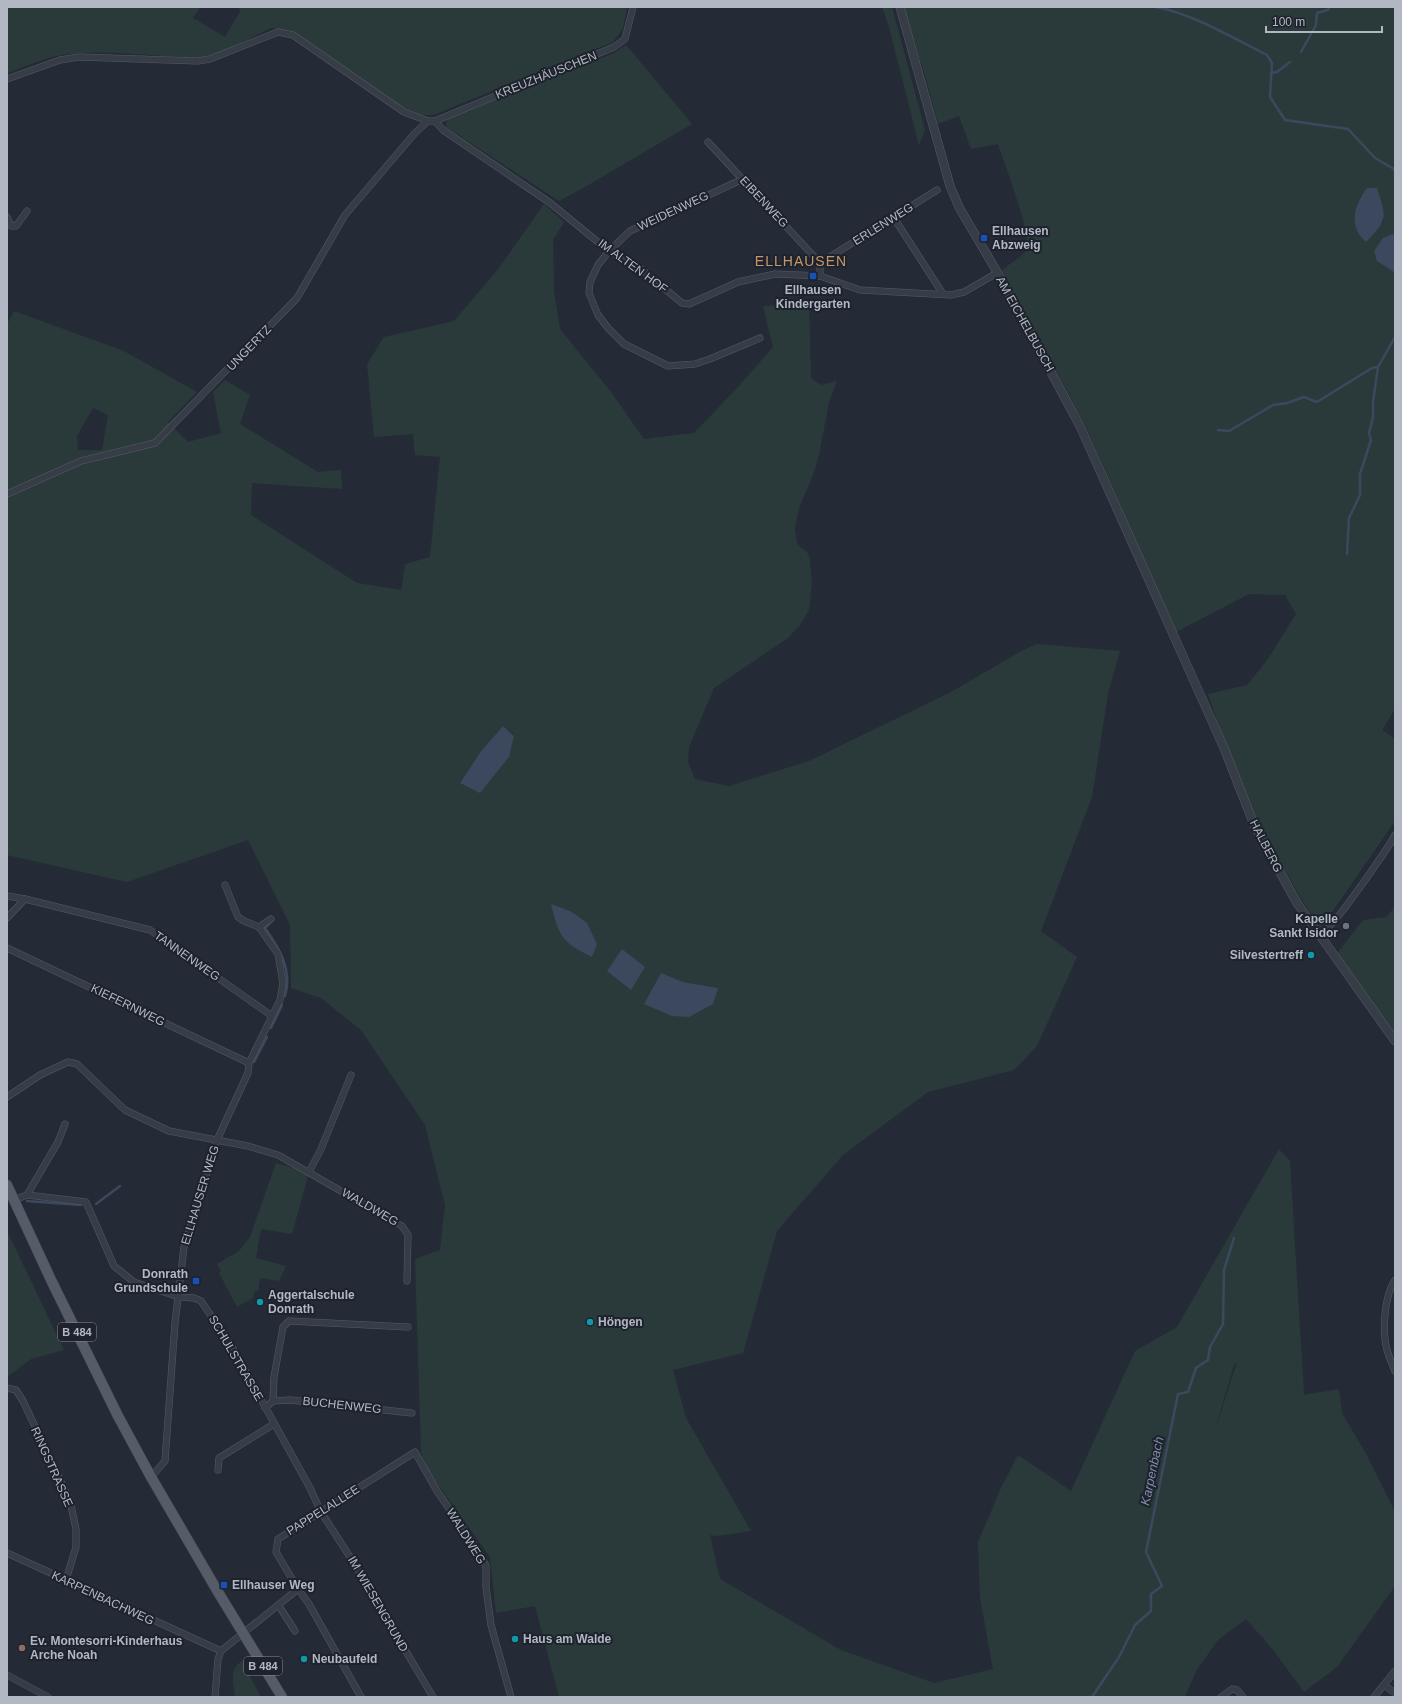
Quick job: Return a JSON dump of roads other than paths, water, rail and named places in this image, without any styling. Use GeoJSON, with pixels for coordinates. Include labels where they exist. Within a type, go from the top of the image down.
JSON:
{"type":"FeatureCollection","features":[{"type":"Feature","properties":{"kind":"main road","name":"B 484"},"geometry":{"type":"LineString","coordinates":[[7,1185],[118,1416],[151,1477],[282,1697]]}},
{"type":"Feature","properties":{"kind":"street","name":"KREUZHÄUSCHEN"},"geometry":{"type":"LineString","coordinates":[[435,121],[614,47],[625,39],[632,7]]}},
{"type":"Feature","properties":{"kind":"street","name":"AM EICHELBUSCH"},"geometry":{"type":"LineString","coordinates":[[900,7],[950,186],[978,241],[1080,426],[1173,632]]}},
{"type":"Feature","properties":{"kind":"street"},"geometry":{"type":"LineString","coordinates":[[7,79],[60,60],[79,57],[198,61],[210,60],[278,32],[293,35],[404,112],[428,121],[435,121]]}},
{"type":"Feature","properties":{"kind":"street","name":"UNGERTZ"},"geometry":{"type":"LineString","coordinates":[[7,494],[81,462],[155,443],[297,298],[345,215],[415,133],[428,121]]}},
{"type":"Feature","properties":{"kind":"street","name":"IM ALTEN HOF"},"geometry":{"type":"LineString","coordinates":[[435,121],[443,130],[549,202],[609,251],[640,268],[682,303],[689,304],[738,282],[775,274],[820,276],[860,290],[951,295],[964,292],[997,273]]}},
{"type":"Feature","properties":{"kind":"street","name":"EIBENWEG"},"geometry":{"type":"LineString","coordinates":[[708,142],[820,263]]}},
{"type":"Feature","properties":{"kind":"street","name":"WEIDENWEG"},"geometry":{"type":"LineString","coordinates":[[742,179],[630,231],[609,251],[598,265],[590,282],[589,293],[598,315],[608,328],[624,344],[661,364],[668,366],[696,364],[710,360],[760,338]]}},
{"type":"Feature","properties":{"kind":"street","name":"ERLENWEG"},"geometry":{"type":"LineString","coordinates":[[820,263],[937,190]]}},
{"type":"Feature","properties":{"kind":"street"},"geometry":{"type":"LineString","coordinates":[[7,217],[11,226],[16,226],[27,212]]}},
{"type":"Feature","properties":{"kind":"street"},"geometry":{"type":"LineString","coordinates":[[894,218],[943,294]]}},
{"type":"Feature","properties":{"kind":"street"},"geometry":{"type":"LineString","coordinates":[[820,263],[820,276]]}},
{"type":"Feature","properties":{"kind":"street","name":"HALBERG"},"geometry":{"type":"LineString","coordinates":[[1173,632],[1224,748],[1255,827],[1297,903],[1395,1041]]}},
{"type":"Feature","properties":{"kind":"street"},"geometry":{"type":"LineString","coordinates":[[1320,936],[1332,926],[1395,835]]}},
{"type":"Feature","properties":{"kind":"street"},"geometry":{"type":"LineString","coordinates":[[225,886],[238,917],[260,927],[271,919]]}},
{"type":"Feature","properties":{"kind":"street","name":"TANNENWEG"},"geometry":{"type":"LineString","coordinates":[[7,896],[150,930],[272,1016]]}},
{"type":"Feature","properties":{"kind":"street"},"geometry":{"type":"LineString","coordinates":[[7,918],[24,899]]}},
{"type":"Feature","properties":{"kind":"street","name":"ELLHAUSER WEG"},"geometry":{"type":"LineString","coordinates":[[151,1477],[165,1461],[175,1323],[184,1247],[217,1140],[248,1073],[249,1064],[280,1000],[283,983],[278,954],[260,927]]}},
{"type":"Feature","properties":{"kind":"street","name":"KIEFERNWEG"},"geometry":{"type":"LineString","coordinates":[[7,948],[249,1064]]}},
{"type":"Feature","properties":{"kind":"street","name":"WALDWEG"},"geometry":{"type":"LineString","coordinates":[[7,1097],[40,1075],[68,1062],[77,1064],[125,1110],[170,1131],[248,1146],[278,1155],[402,1226],[408,1235],[407,1281]]}},
{"type":"Feature","properties":{"kind":"street"},"geometry":{"type":"LineString","coordinates":[[309,1172],[321,1149],[351,1075]]}},
{"type":"Feature","properties":{"kind":"street"},"geometry":{"type":"LineString","coordinates":[[27,1195],[58,1142],[65,1124]]}},
{"type":"Feature","properties":{"kind":"street","name":"SCHULSTRASSE"},"geometry":{"type":"LineString","coordinates":[[14,1200],[27,1195],[86,1202],[114,1266],[134,1282],[179,1297],[194,1298],[201,1301],[211,1313],[231,1345],[310,1488],[321,1512]]}},
{"type":"Feature","properties":{"kind":"street"},"geometry":{"type":"LineString","coordinates":[[1395,1280],[1389,1294],[1385,1328],[1387,1349],[1395,1371]]}},
{"type":"Feature","properties":{"kind":"street"},"geometry":{"type":"LineString","coordinates":[[265,1408],[273,1401],[274,1377],[283,1327],[289,1321],[408,1327]]}},
{"type":"Feature","properties":{"kind":"street","name":"RINGSTRASSE"},"geometry":{"type":"LineString","coordinates":[[7,1388],[16,1390],[23,1400],[70,1501],[76,1529],[76,1547],[66,1580]]}},
{"type":"Feature","properties":{"kind":"street","name":"BUCHENWEG"},"geometry":{"type":"LineString","coordinates":[[273,1401],[290,1400],[412,1412]]}},
{"type":"Feature","properties":{"kind":"street"},"geometry":{"type":"LineString","coordinates":[[218,1470],[219,1458],[274,1424]]}},
{"type":"Feature","properties":{"kind":"street","name":"WALDWEG"},"geometry":{"type":"LineString","coordinates":[[415,1452],[437,1491],[477,1549],[486,1566],[486,1587],[491,1625],[511,1697]]}},
{"type":"Feature","properties":{"kind":"street","name":"PAPPELALLEE"},"geometry":{"type":"LineString","coordinates":[[361,1697],[309,1604],[298,1589],[276,1552],[278,1539],[415,1452]]}},
{"type":"Feature","properties":{"kind":"street","name":"IM WIESENGRUND"},"geometry":{"type":"LineString","coordinates":[[321,1512],[352,1560],[433,1697]]}},
{"type":"Feature","properties":{"kind":"street","name":"KARPENBACHWEG"},"geometry":{"type":"LineString","coordinates":[[7,1553],[221,1651]]}},
{"type":"Feature","properties":{"kind":"street"},"geometry":{"type":"LineString","coordinates":[[216,1697],[218,1658],[221,1651],[279,1606],[298,1589]]}},
{"type":"Feature","properties":{"kind":"street"},"geometry":{"type":"LineString","coordinates":[[279,1606],[294,1631]]}},
{"type":"Feature","properties":{"kind":"street"},"geometry":{"type":"LineString","coordinates":[[1374,1697],[1395,1671]]}},
{"type":"Feature","properties":{"kind":"street"},"geometry":{"type":"LineString","coordinates":[[7,1675],[48,1697]]}},
{"type":"Feature","properties":{"kind":"street"},"geometry":{"type":"LineString","coordinates":[[1384,1685],[1395,1693]]}},
{"type":"Feature","properties":{"kind":"street"},"geometry":{"type":"LineString","coordinates":[[1221,1697],[1232,1689],[1237,1690],[1243,1697]]}},
{"type":"Feature","properties":{"kind":"water"},"geometry":{"type":"Polygon","coordinates":[[[1367,188],[1377,188],[1384,217],[1379,228],[1366,242],[1358,232],[1355,224],[1355,213],[1358,203],[1367,188]]]}},
{"type":"Feature","properties":{"kind":"water"},"geometry":{"type":"Polygon","coordinates":[[[1393,234],[1395,236],[1395,273],[1377,261],[1374,251],[1383,238],[1393,234]]]}},
{"type":"Feature","properties":{"kind":"water"},"geometry":{"type":"Polygon","coordinates":[[[503,726],[514,736],[509,757],[480,793],[460,783],[481,751],[503,726]]]}},
{"type":"Feature","properties":{"kind":"water"},"geometry":{"type":"Polygon","coordinates":[[[551,904],[572,912],[587,923],[597,944],[592,957],[574,947],[563,937],[556,924],[551,904]]]}},
{"type":"Feature","properties":{"kind":"water"},"geometry":{"type":"Polygon","coordinates":[[[622,949],[645,967],[631,990],[607,971],[622,949]]]}},
{"type":"Feature","properties":{"kind":"water"},"geometry":{"type":"Polygon","coordinates":[[[661,973],[683,982],[718,988],[713,1004],[689,1017],[672,1016],[644,1004],[661,973]]]}},
{"type":"Feature","properties":{"kind":"waterway"},"geometry":{"type":"LineString","coordinates":[[1156,7],[1170,10],[1198,21],[1267,55],[1272,63],[1270,97],[1285,120],[1348,129],[1375,158],[1394,169],[1395,173]]}},
{"type":"Feature","properties":{"kind":"waterway"},"geometry":{"type":"LineString","coordinates":[[1301,52],[1316,25],[1317,13],[1328,10],[1329,7]]}},
{"type":"Feature","properties":{"kind":"waterway"},"geometry":{"type":"LineString","coordinates":[[1271,73],[1277,72],[1290,62]]}},
{"type":"Feature","properties":{"kind":"waterway"},"geometry":{"type":"LineString","coordinates":[[1347,554],[1349,518],[1360,495],[1360,474],[1371,440],[1369,433],[1373,417],[1373,402],[1378,367],[1395,337]]}},
{"type":"Feature","properties":{"kind":"waterway"},"geometry":{"type":"LineString","coordinates":[[1218,430],[1229,431],[1273,405],[1287,403],[1304,397],[1317,402],[1372,368],[1378,367]]}},
{"type":"Feature","properties":{"kind":"waterway"},"geometry":{"type":"LineString","coordinates":[[270,923],[265,928],[280,951],[286,968],[287,986],[285,996]]}},
{"type":"Feature","properties":{"kind":"waterway"},"geometry":{"type":"LineString","coordinates":[[271,1028],[282,1005]]}},
{"type":"Feature","properties":{"kind":"waterway"},"geometry":{"type":"LineString","coordinates":[[254,1062],[267,1037]]}},
{"type":"Feature","properties":{"kind":"waterway"},"geometry":{"type":"LineString","coordinates":[[96,1204],[120,1186]]}},
{"type":"Feature","properties":{"kind":"waterway"},"geometry":{"type":"LineString","coordinates":[[27,1201],[81,1205]]}},
{"type":"Feature","properties":{"kind":"waterway","name":"Karpenbach"},"geometry":{"type":"LineString","coordinates":[[1088,1697],[1092,1697],[1119,1657],[1135,1625],[1151,1611],[1151,1594],[1162,1586],[1146,1552],[1178,1394],[1188,1392],[1196,1368],[1208,1360],[1210,1347],[1223,1324],[1224,1270],[1234,1238]]}},
{"type":"Feature","properties":{"kind":"place","name":"Ellhausen Abzweig"},"geometry":{"type":"Point","coordinates":[984,238]}},
{"type":"Feature","properties":{"kind":"place","name":"Ellhausen Kindergarten"},"geometry":{"type":"Point","coordinates":[813,276]}},
{"type":"Feature","properties":{"kind":"place","name":"Kapelle Sankt Isidor"},"geometry":{"type":"Point","coordinates":[1346,926]}},
{"type":"Feature","properties":{"kind":"place","name":"Silvestertreff"},"geometry":{"type":"Point","coordinates":[1311,955]}},
{"type":"Feature","properties":{"kind":"place","name":"Donrath Grundschule"},"geometry":{"type":"Point","coordinates":[196,1281]}},
{"type":"Feature","properties":{"kind":"place","name":"Aggertalschule Donrath"},"geometry":{"type":"Point","coordinates":[260,1302]}},
{"type":"Feature","properties":{"kind":"place","name":"Höngen"},"geometry":{"type":"Point","coordinates":[590,1322]}},
{"type":"Feature","properties":{"kind":"place","name":"Ellhauser Weg"},"geometry":{"type":"Point","coordinates":[224,1585]}},
{"type":"Feature","properties":{"kind":"place","name":"Haus am Walde"},"geometry":{"type":"Point","coordinates":[515,1639]}},
{"type":"Feature","properties":{"kind":"place","name":"Ev. Montesorri-Kinderhaus Arche Noah"},"geometry":{"type":"Point","coordinates":[22,1648]}},
{"type":"Feature","properties":{"kind":"place","name":"Neubaufeld"},"geometry":{"type":"Point","coordinates":[304,1659]}},
{"type":"Feature","properties":{"kind":"district","name":"ELLHAUSEN"},"geometry":{"type":"Point","coordinates":[801,261]}}]}
